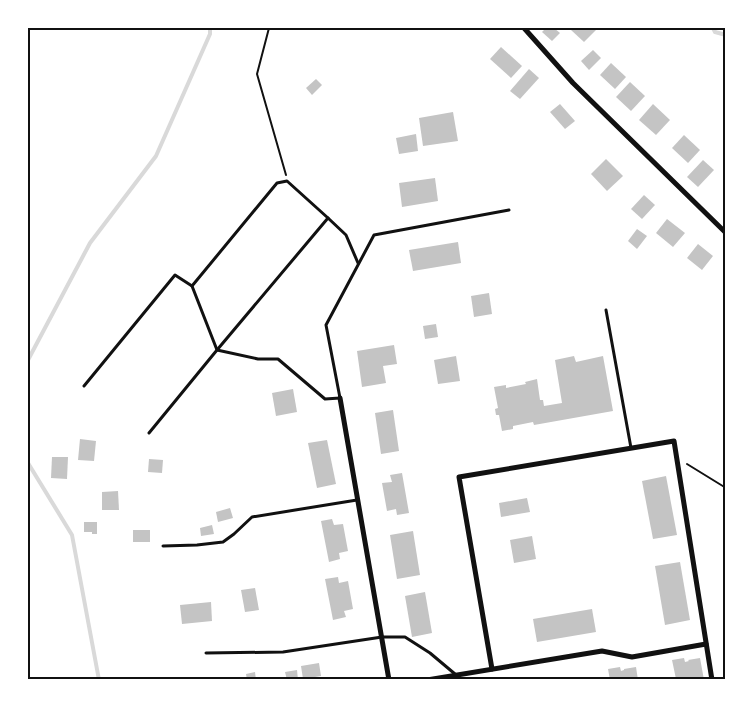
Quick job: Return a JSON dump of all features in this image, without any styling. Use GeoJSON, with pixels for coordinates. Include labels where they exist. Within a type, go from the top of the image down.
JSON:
{"type":"FeatureCollection","features":[{"type":"Feature","properties":{"kind":"street"},"geometry":{"type":"LineString","coordinates":[[524,28],[573,83],[726,233]]}},
{"type":"Feature","properties":{"kind":"street"},"geometry":{"type":"LineString","coordinates":[[340,398],[389,680]]}},
{"type":"Feature","properties":{"kind":"street"},"geometry":{"type":"LineString","coordinates":[[492,669],[459,478],[674,441],[712,680]]}},
{"type":"Feature","properties":{"kind":"street"},"geometry":{"type":"LineString","coordinates":[[427,680],[602,651],[632,657],[706,644]]}},
{"type":"Feature","properties":{"kind":"lane"},"geometry":{"type":"LineString","coordinates":[[192,286],[277,183],[287,181],[346,235],[358,264]]}},
{"type":"Feature","properties":{"kind":"lane"},"geometry":{"type":"LineString","coordinates":[[217,350],[258,359],[278,359],[325,399],[340,398],[326,325],[374,235],[509,210]]}},
{"type":"Feature","properties":{"kind":"lane"},"geometry":{"type":"LineString","coordinates":[[149,434],[328,218]]}},
{"type":"Feature","properties":{"kind":"lane"},"geometry":{"type":"LineString","coordinates":[[84,386],[175,275],[192,286],[217,350]]}},
{"type":"Feature","properties":{"kind":"lane"},"geometry":{"type":"LineString","coordinates":[[606,310],[631,448]]}},
{"type":"Feature","properties":{"kind":"lane"},"geometry":{"type":"LineString","coordinates":[[162,546],[223,542],[252,517],[358,500]]}},
{"type":"Feature","properties":{"kind":"lane"},"geometry":{"type":"LineString","coordinates":[[206,653],[283,652],[382,638],[405,637],[456,675]]}},
{"type":"Feature","properties":{"kind":"path"},"geometry":{"type":"LineString","coordinates":[[269,28],[257,74],[287,181]]}},
{"type":"Feature","properties":{"kind":"path"},"geometry":{"type":"LineString","coordinates":[[676,457],[726,488]]}},
{"type":"Feature","properties":{"kind":"building"},"geometry":{"type":"Polygon","coordinates":[[[546,28],[554,28],[560,33],[552,41],[542,32],[546,28]]]}},
{"type":"Feature","properties":{"kind":"building"},"geometry":{"type":"Polygon","coordinates":[[[573,28],[598,28],[584,42],[571,30],[573,28]]]}},
{"type":"Feature","properties":{"kind":"building"},"geometry":{"type":"Polygon","coordinates":[[[501,47],[522,66],[511,78],[490,59],[501,47]]]}},
{"type":"Feature","properties":{"kind":"building"},"geometry":{"type":"Polygon","coordinates":[[[593,50],[601,58],[589,70],[581,61],[593,50]]]}},
{"type":"Feature","properties":{"kind":"building"},"geometry":{"type":"Polygon","coordinates":[[[28,51],[30,51],[29,94],[28,94],[28,51]]]}},
{"type":"Feature","properties":{"kind":"building"},"geometry":{"type":"Polygon","coordinates":[[[611,63],[626,77],[615,89],[600,75],[611,63]]]}},
{"type":"Feature","properties":{"kind":"building"},"geometry":{"type":"Polygon","coordinates":[[[529,69],[539,78],[520,99],[510,91],[529,69]]]}},
{"type":"Feature","properties":{"kind":"building"},"geometry":{"type":"Polygon","coordinates":[[[316,79],[322,85],[312,95],[306,88],[316,79]]]}},
{"type":"Feature","properties":{"kind":"building"},"geometry":{"type":"Polygon","coordinates":[[[630,82],[645,96],[631,111],[616,97],[630,82]]]}},
{"type":"Feature","properties":{"kind":"building"},"geometry":{"type":"Polygon","coordinates":[[[560,104],[575,121],[565,129],[550,112],[560,104]]]}},
{"type":"Feature","properties":{"kind":"building"},"geometry":{"type":"Polygon","coordinates":[[[653,104],[670,120],[656,135],[639,120],[653,104]]]}},
{"type":"Feature","properties":{"kind":"building"},"geometry":{"type":"Polygon","coordinates":[[[453,112],[458,141],[423,146],[419,118],[453,112]]]}},
{"type":"Feature","properties":{"kind":"building"},"geometry":{"type":"Polygon","coordinates":[[[416,134],[418,151],[399,154],[396,138],[416,134]]]}},
{"type":"Feature","properties":{"kind":"building"},"geometry":{"type":"Polygon","coordinates":[[[684,135],[700,150],[688,163],[672,148],[684,135]]]}},
{"type":"Feature","properties":{"kind":"building"},"geometry":{"type":"Polygon","coordinates":[[[606,159],[623,176],[607,191],[591,174],[606,159]]]}},
{"type":"Feature","properties":{"kind":"building"},"geometry":{"type":"Polygon","coordinates":[[[703,160],[714,170],[698,187],[687,177],[703,160]]]}},
{"type":"Feature","properties":{"kind":"building"},"geometry":{"type":"Polygon","coordinates":[[[435,178],[438,201],[402,207],[399,183],[435,178]]]}},
{"type":"Feature","properties":{"kind":"building"},"geometry":{"type":"Polygon","coordinates":[[[644,195],[655,205],[642,219],[631,209],[644,195]]]}},
{"type":"Feature","properties":{"kind":"building"},"geometry":{"type":"Polygon","coordinates":[[[667,219],[685,233],[673,247],[656,233],[667,219]]]}},
{"type":"Feature","properties":{"kind":"building"},"geometry":{"type":"Polygon","coordinates":[[[637,229],[647,236],[637,249],[628,241],[637,229]]]}},
{"type":"Feature","properties":{"kind":"building"},"geometry":{"type":"Polygon","coordinates":[[[458,242],[461,263],[413,271],[409,250],[458,242]]]}},
{"type":"Feature","properties":{"kind":"building"},"geometry":{"type":"Polygon","coordinates":[[[698,244],[713,256],[702,270],[687,258],[698,244]]]}},
{"type":"Feature","properties":{"kind":"building"},"geometry":{"type":"Polygon","coordinates":[[[489,293],[492,314],[474,317],[471,296],[489,293]]]}},
{"type":"Feature","properties":{"kind":"building"},"geometry":{"type":"Polygon","coordinates":[[[436,324],[438,337],[425,339],[423,326],[436,324]]]}},
{"type":"Feature","properties":{"kind":"building"},"geometry":{"type":"Polygon","coordinates":[[[394,345],[397,364],[383,366],[386,383],[362,387],[357,351],[394,345]]]}},
{"type":"Feature","properties":{"kind":"building"},"geometry":{"type":"Polygon","coordinates":[[[456,356],[460,381],[438,384],[434,360],[456,356]]]}},
{"type":"Feature","properties":{"kind":"building"},"geometry":{"type":"Polygon","coordinates":[[[574,356],[576,362],[603,356],[613,411],[534,425],[533,422],[513,426],[513,429],[502,431],[499,415],[496,415],[495,409],[498,408],[494,387],[506,385],[506,388],[526,384],[525,382],[537,379],[540,400],[543,400],[544,406],[562,403],[555,360],[574,356]]]}},
{"type":"Feature","properties":{"kind":"building"},"geometry":{"type":"Polygon","coordinates":[[[293,389],[297,412],[276,416],[272,393],[293,389]]]}},
{"type":"Feature","properties":{"kind":"building"},"geometry":{"type":"Polygon","coordinates":[[[393,410],[399,451],[381,454],[375,413],[393,410]]]}},
{"type":"Feature","properties":{"kind":"building"},"geometry":{"type":"Polygon","coordinates":[[[80,439],[96,441],[94,461],[78,460],[80,439]]]}},
{"type":"Feature","properties":{"kind":"building"},"geometry":{"type":"Polygon","coordinates":[[[327,440],[336,484],[317,488],[308,443],[327,440]]]}},
{"type":"Feature","properties":{"kind":"building"},"geometry":{"type":"Polygon","coordinates":[[[52,457],[68,457],[67,479],[51,478],[52,457]]]}},
{"type":"Feature","properties":{"kind":"building"},"geometry":{"type":"Polygon","coordinates":[[[149,459],[163,460],[162,473],[148,472],[149,459]]]}},
{"type":"Feature","properties":{"kind":"building"},"geometry":{"type":"Polygon","coordinates":[[[402,473],[409,513],[397,515],[396,509],[387,511],[382,483],[392,482],[390,475],[402,473]]]}},
{"type":"Feature","properties":{"kind":"building"},"geometry":{"type":"Polygon","coordinates":[[[666,476],[677,535],[653,539],[642,481],[666,476]]]}},
{"type":"Feature","properties":{"kind":"building"},"geometry":{"type":"Polygon","coordinates":[[[118,491],[119,510],[102,510],[102,492],[118,491]]]}},
{"type":"Feature","properties":{"kind":"building"},"geometry":{"type":"Polygon","coordinates":[[[527,498],[530,512],[501,517],[499,503],[527,498]]]}},
{"type":"Feature","properties":{"kind":"building"},"geometry":{"type":"Polygon","coordinates":[[[230,508],[233,518],[218,522],[216,512],[230,508]]]}},
{"type":"Feature","properties":{"kind":"building"},"geometry":{"type":"Polygon","coordinates":[[[332,519],[334,525],[343,524],[348,551],[339,553],[340,559],[329,562],[321,521],[332,519]]]}},
{"type":"Feature","properties":{"kind":"building"},"geometry":{"type":"Polygon","coordinates":[[[84,522],[97,522],[97,534],[84,532],[84,522]]]}},
{"type":"Feature","properties":{"kind":"building"},"geometry":{"type":"Polygon","coordinates":[[[212,525],[214,534],[201,536],[200,528],[212,525]]]}},
{"type":"Feature","properties":{"kind":"building"},"geometry":{"type":"Polygon","coordinates":[[[133,530],[150,530],[150,542],[133,542],[133,530]]]}},
{"type":"Feature","properties":{"kind":"building"},"geometry":{"type":"Polygon","coordinates":[[[413,531],[420,575],[397,579],[390,535],[413,531]]]}},
{"type":"Feature","properties":{"kind":"building"},"geometry":{"type":"Polygon","coordinates":[[[532,536],[536,559],[514,563],[510,540],[532,536]]]}},
{"type":"Feature","properties":{"kind":"building"},"geometry":{"type":"Polygon","coordinates":[[[680,562],[690,620],[665,625],[655,566],[680,562]]]}},
{"type":"Feature","properties":{"kind":"building"},"geometry":{"type":"Polygon","coordinates":[[[338,577],[339,583],[348,581],[353,609],[344,611],[346,617],[333,620],[325,579],[338,577]]]}},
{"type":"Feature","properties":{"kind":"building"},"geometry":{"type":"Polygon","coordinates":[[[255,588],[259,610],[245,612],[241,590],[255,588]]]}},
{"type":"Feature","properties":{"kind":"building"},"geometry":{"type":"Polygon","coordinates":[[[425,592],[432,633],[412,637],[405,596],[425,592]]]}},
{"type":"Feature","properties":{"kind":"building"},"geometry":{"type":"Polygon","coordinates":[[[211,602],[212,621],[182,624],[180,605],[211,602]]]}},
{"type":"Feature","properties":{"kind":"building"},"geometry":{"type":"Polygon","coordinates":[[[592,609],[596,632],[537,642],[533,619],[592,609]]]}},
{"type":"Feature","properties":{"kind":"building"},"geometry":{"type":"Polygon","coordinates":[[[684,658],[685,662],[700,658],[704,680],[676,679],[672,660],[684,658]]]}},
{"type":"Feature","properties":{"kind":"building"},"geometry":{"type":"Polygon","coordinates":[[[319,663],[321,676],[303,679],[301,666],[319,663]]]}},
{"type":"Feature","properties":{"kind":"building"},"geometry":{"type":"Polygon","coordinates":[[[620,667],[621,671],[636,667],[638,680],[610,680],[608,669],[620,667]]]}},
{"type":"Feature","properties":{"kind":"building"},"geometry":{"type":"Polygon","coordinates":[[[297,670],[298,680],[287,680],[285,672],[297,670]]]}},
{"type":"Feature","properties":{"kind":"building"},"geometry":{"type":"Polygon","coordinates":[[[255,672],[256,680],[247,680],[246,674],[255,672]]]}},
{"type":"Feature","properties":{"kind":"waterway"},"geometry":{"type":"LineString","coordinates":[[28,360],[90,243],[156,156],[210,34],[210,28]]}},
{"type":"Feature","properties":{"kind":"waterway"},"geometry":{"type":"LineString","coordinates":[[713,28],[715,32],[726,35]]}},
{"type":"Feature","properties":{"kind":"waterway"},"geometry":{"type":"LineString","coordinates":[[28,463],[72,535],[99,680]]}}]}
